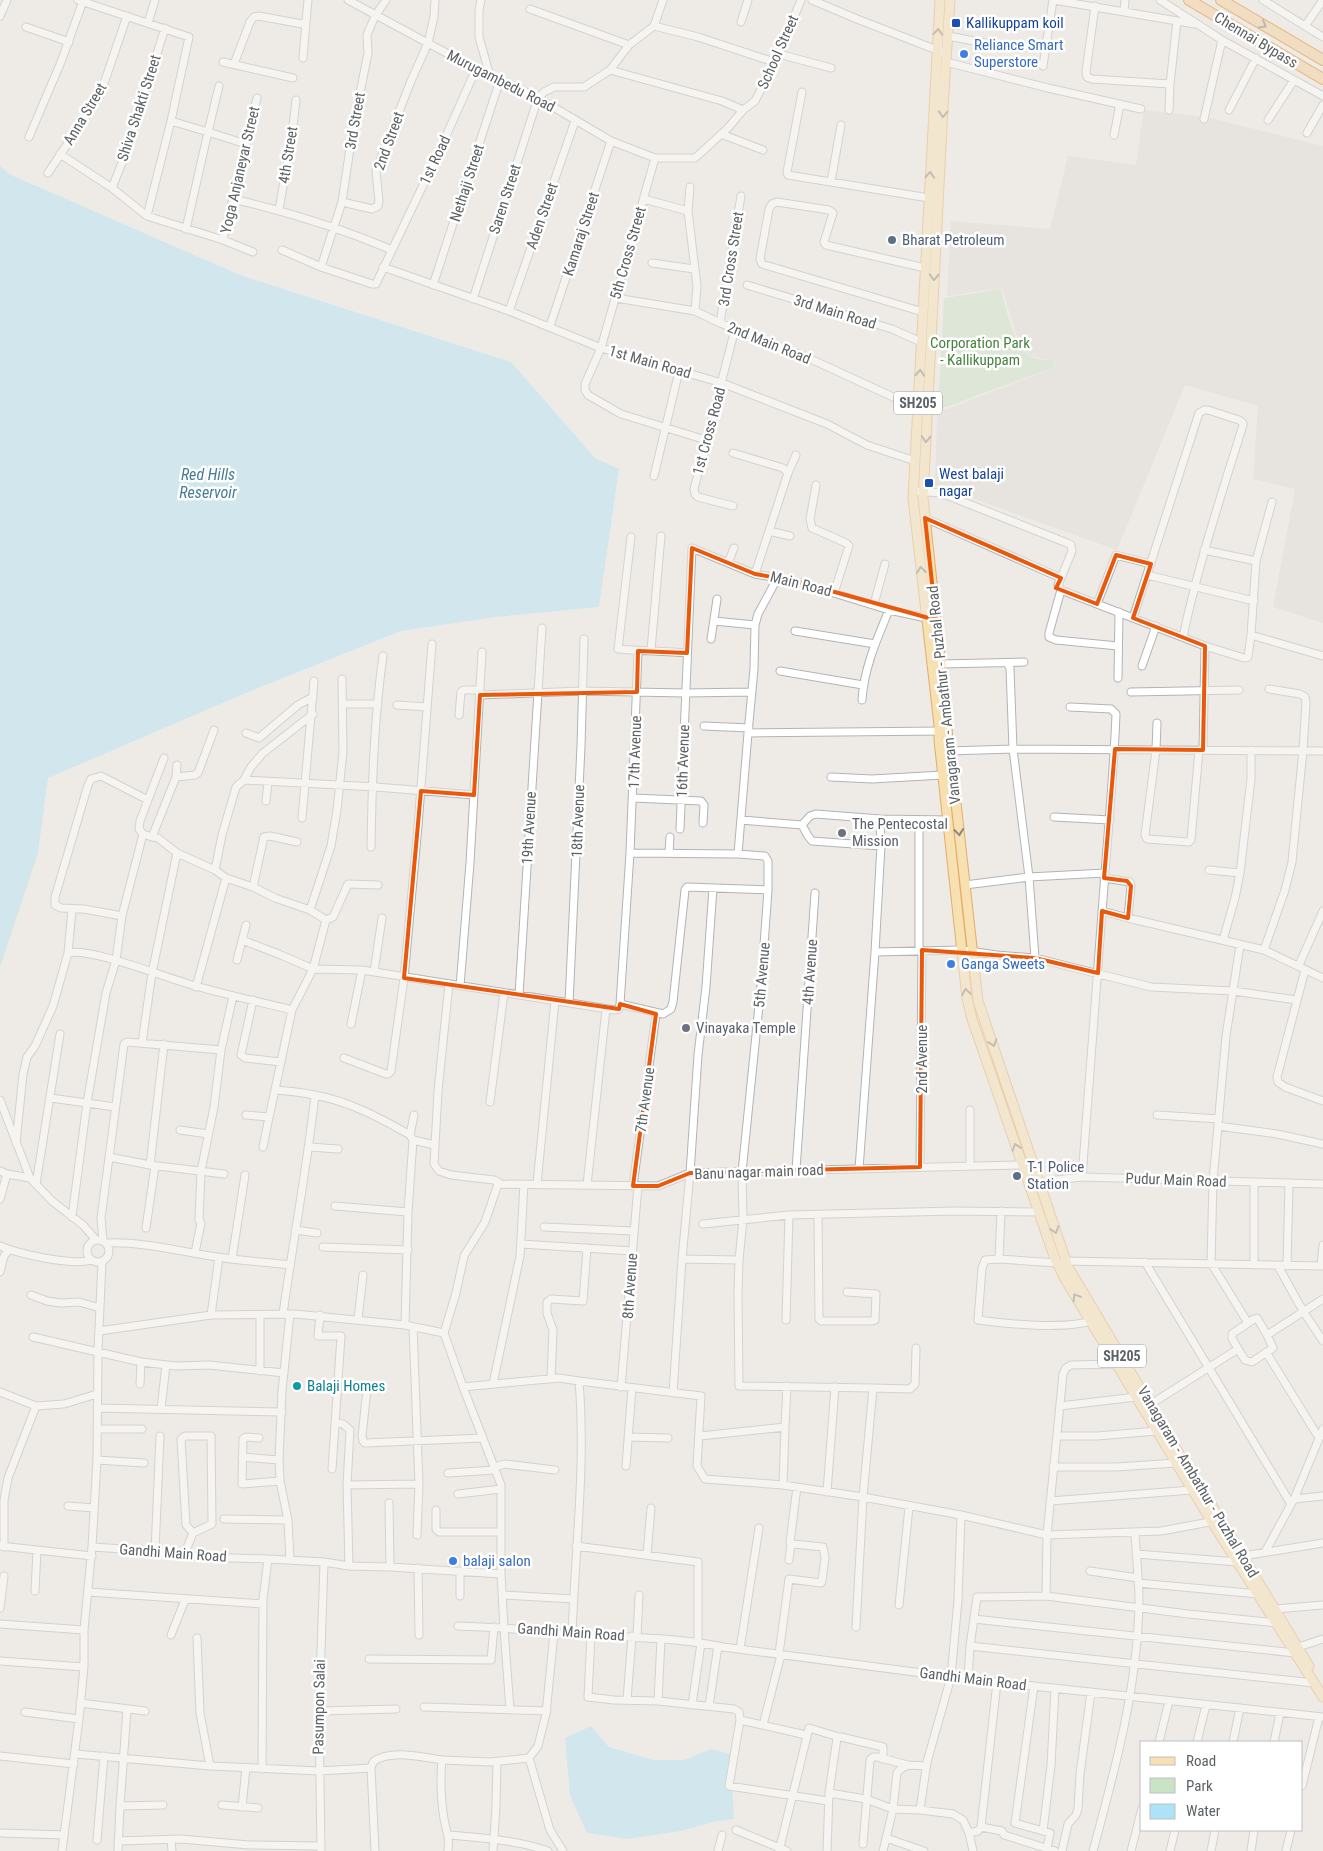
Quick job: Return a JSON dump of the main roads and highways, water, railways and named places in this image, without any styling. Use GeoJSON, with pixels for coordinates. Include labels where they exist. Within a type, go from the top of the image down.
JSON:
{"type":"FeatureCollection","features":[{"type":"Feature","properties":{"kind":"highway","name":"Chennai Bypass"},"geometry":{"type":"LineString","coordinates":[[1190,0],[1323,79]]}},
{"type":"Feature","properties":{"kind":"highway","name":"Chennai Bypass"},"geometry":{"type":"LineString","coordinates":[[1221,0],[1323,60]]}},
{"type":"Feature","properties":{"kind":"main road"},"geometry":{"type":"LineString","coordinates":[[940,0],[936,50],[944,62]]}},
{"type":"Feature","properties":{"kind":"main road"},"geometry":{"type":"LineString","coordinates":[[944,62],[950,0]]}},
{"type":"Feature","properties":{"kind":"main road","name":"Vanagaram - Ambathur - Puzhal Road"},"geometry":{"type":"LineString","coordinates":[[944,62],[929,198],[915,461],[942,734],[953,776],[978,1001],[1040,1183],[1061,1262]]}},
{"type":"Feature","properties":{"kind":"main road","name":"Vanagaram - Ambathur - Puzhal Road"},"geometry":{"type":"LineString","coordinates":[[942,734],[941,664],[931,619],[925,518],[919,491],[944,62]]}},
{"type":"Feature","properties":{"kind":"main road"},"geometry":{"type":"LineString","coordinates":[[942,734],[943,776],[967,998],[972,1019],[1038,1212],[1061,1262],[1120,1361],[1136,1397],[1192,1490],[1215,1520]]}},
{"type":"Feature","properties":{"kind":"main road","name":"Vanagaram - Ambathur - Puzhal Road"},"geometry":{"type":"LineString","coordinates":[[1120,1361],[1151,1404],[1215,1520],[1275,1609],[1323,1697]]}},
{"type":"Feature","properties":{"kind":"main road","name":"Vanagaram - Ambathur - Puzhal Road"},"geometry":{"type":"LineString","coordinates":[[1240,1559],[1258,1594],[1276,1622],[1323,1687]]}},
{"type":"Feature","properties":{"kind":"water","name":"Red Hills Reservoir"},"geometry":{"type":"Polygon","coordinates":[[[0,166],[9,174],[240,275],[511,362],[595,458],[619,469],[599,607],[496,617],[401,631],[258,688],[48,778],[38,853],[0,967],[0,166]]]}},
{"type":"Feature","properties":{"kind":"water"},"geometry":{"type":"Polygon","coordinates":[[[591,1726],[609,1747],[653,1760],[684,1760],[711,1749],[731,1754],[734,1819],[713,1822],[681,1831],[627,1839],[587,1833],[570,1796],[565,1738],[591,1726]]]}},
{"type":"Feature","properties":{"kind":"place","name":"Kallikuppam koil"},"geometry":{"type":"Point","coordinates":[956,23]}},
{"type":"Feature","properties":{"kind":"place","name":"Reliance Smart Superstore"},"geometry":{"type":"Point","coordinates":[964,54]}},
{"type":"Feature","properties":{"kind":"place","name":"Bharat Petroleum"},"geometry":{"type":"Point","coordinates":[892,240]}},
{"type":"Feature","properties":{"kind":"place","name":"West balaji nagar"},"geometry":{"type":"Point","coordinates":[929,483]}},
{"type":"Feature","properties":{"kind":"place","name":"The Pentecostal Mission"},"geometry":{"type":"Point","coordinates":[842,833]}},
{"type":"Feature","properties":{"kind":"place","name":"Ganga Sweets"},"geometry":{"type":"Point","coordinates":[951,964]}},
{"type":"Feature","properties":{"kind":"place","name":"Vinayaka Temple"},"geometry":{"type":"Point","coordinates":[686,1028]}},
{"type":"Feature","properties":{"kind":"place","name":"T-1 Police Station"},"geometry":{"type":"Point","coordinates":[1017,1176]}},
{"type":"Feature","properties":{"kind":"place","name":"Balaji Homes"},"geometry":{"type":"Point","coordinates":[297,1386]}},
{"type":"Feature","properties":{"kind":"place","name":"balaji salon"},"geometry":{"type":"Point","coordinates":[453,1561]}},
{"type":"Feature","properties":{"kind":"park label","name":"Corporation Park - Kallikuppam"},"geometry":{"type":"Point","coordinates":[980,352]}}]}
